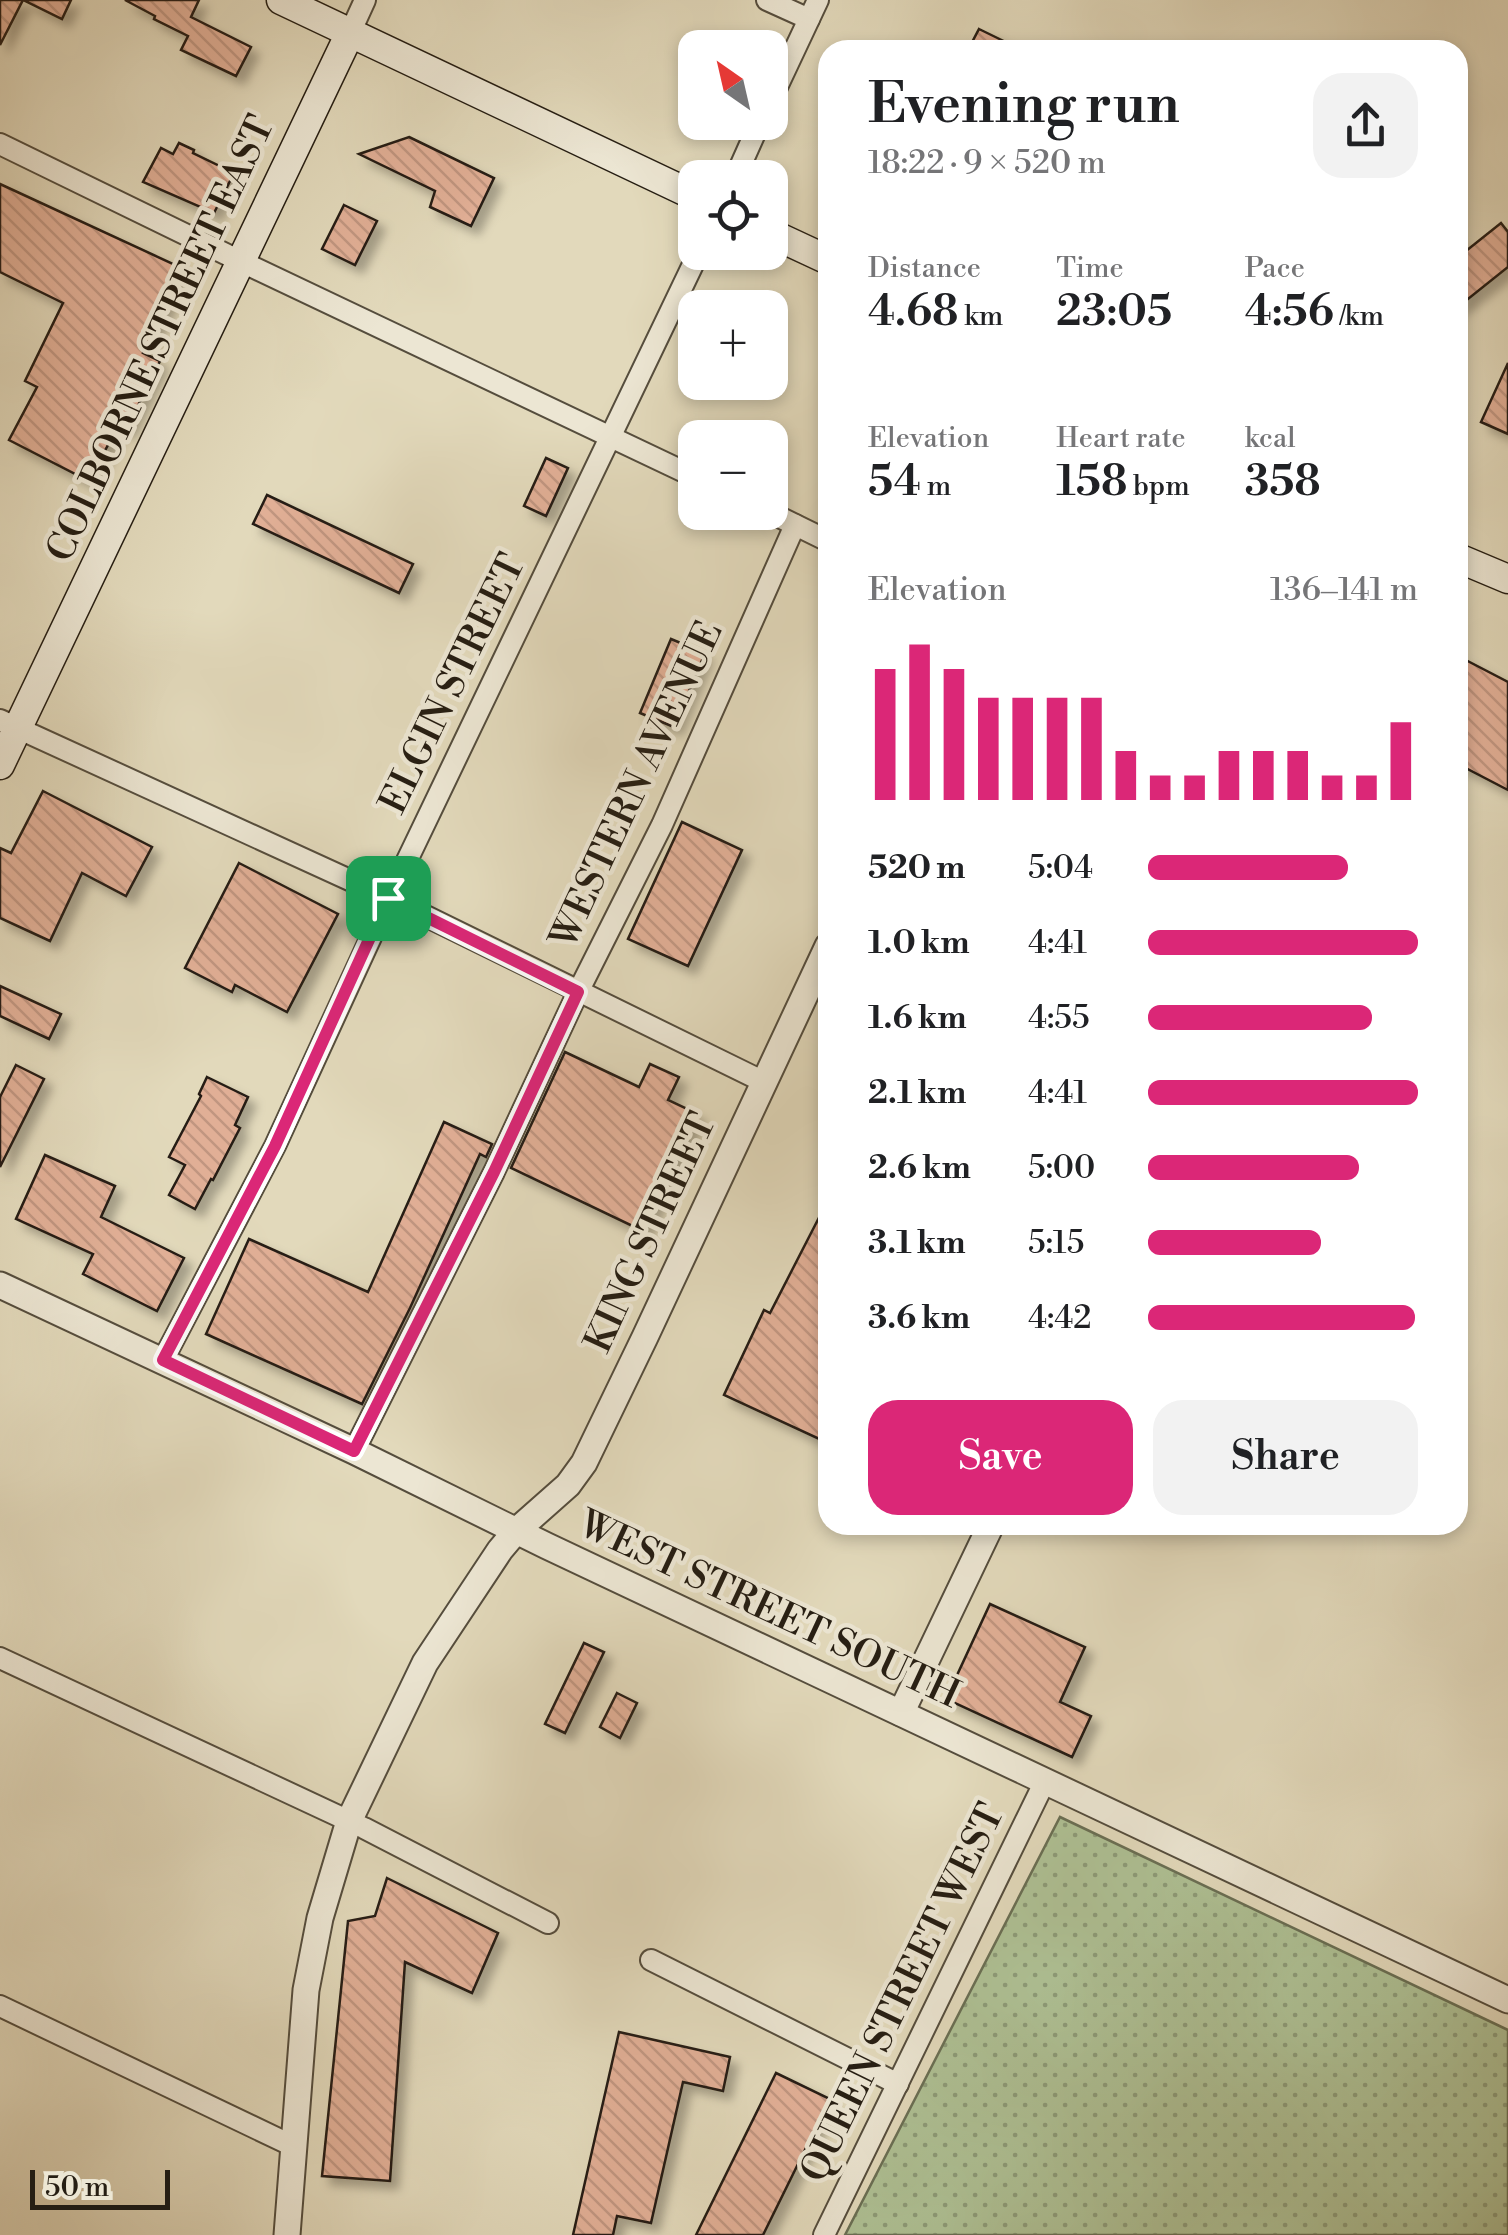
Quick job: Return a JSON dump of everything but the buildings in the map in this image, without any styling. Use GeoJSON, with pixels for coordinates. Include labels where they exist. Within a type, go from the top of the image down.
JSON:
{"type":"FeatureCollection","features":[{"type":"Feature","properties":{"kind":"main road"},"geometry":{"type":"LineString","coordinates":[[280,0],[678,188]]}},
{"type":"Feature","properties":{"kind":"main road","name":"COLBORNE STREET EAST"},"geometry":{"type":"LineString","coordinates":[[0,765],[9,724],[350,33]]}},
{"type":"Feature","properties":{"kind":"main road"},"geometry":{"type":"LineString","coordinates":[[788,241],[818,255]]}},
{"type":"Feature","properties":{"kind":"main road"},"geometry":{"type":"LineString","coordinates":[[1468,562],[1508,579]]}},
{"type":"Feature","properties":{"kind":"street","name":"COLBORNE STREET EAST"},"geometry":{"type":"LineString","coordinates":[[350,33],[366,0]]}},
{"type":"Feature","properties":{"kind":"street"},"geometry":{"type":"LineString","coordinates":[[767,0],[813,9],[788,63]]}},
{"type":"Feature","properties":{"kind":"street"},"geometry":{"type":"LineString","coordinates":[[0,144],[678,469]]}},
{"type":"Feature","properties":{"kind":"street","name":"ELGIN STREET"},"geometry":{"type":"LineString","coordinates":[[163,1360],[275,1146],[388,898],[690,270]]}},
{"type":"Feature","properties":{"kind":"street"},"geometry":{"type":"LineString","coordinates":[[788,522],[818,536]]}},
{"type":"Feature","properties":{"kind":"street","name":"WESTERN AVENUE"},"geometry":{"type":"LineString","coordinates":[[354,1451],[662,825],[795,525]]}},
{"type":"Feature","properties":{"kind":"street"},"geometry":{"type":"LineString","coordinates":[[9,724],[388,898],[764,1082]]}},
{"type":"Feature","properties":{"kind":"street","name":"KING STREET"},"geometry":{"type":"LineString","coordinates":[[287,2235],[306,1990],[320,1918],[349,1821],[425,1663],[500,1550],[568,1486],[584,1463],[818,967]]}},
{"type":"Feature","properties":{"kind":"street","name":"WEST STREET SOUTH"},"geometry":{"type":"LineString","coordinates":[[0,1285],[1508,2000]]}},
{"type":"Feature","properties":{"kind":"street"},"geometry":{"type":"LineString","coordinates":[[901,1713],[986,1535]]}},
{"type":"Feature","properties":{"kind":"street"},"geometry":{"type":"LineString","coordinates":[[0,1658],[349,1821],[548,1923]]}},
{"type":"Feature","properties":{"kind":"street","name":"QUEEN STREET WEST"},"geometry":{"type":"LineString","coordinates":[[824,2235],[1046,1781]]}},
{"type":"Feature","properties":{"kind":"street"},"geometry":{"type":"LineString","coordinates":[[651,1960],[898,2084]]}},
{"type":"Feature","properties":{"kind":"street"},"geometry":{"type":"LineString","coordinates":[[0,2006],[294,2146]]}},
{"type":"Feature","properties":{"kind":"green space"},"geometry":{"type":"Polygon","coordinates":[[[1060,1817],[1508,2030],[1508,2235],[845,2235],[1060,1817]]]}},
{"type":"Feature","properties":{"kind":"route"},"geometry":{"type":"LineString","coordinates":[[388,898],[578,992],[494,1172],[354,1451],[163,1360],[275,1146],[388,898]]}}]}
